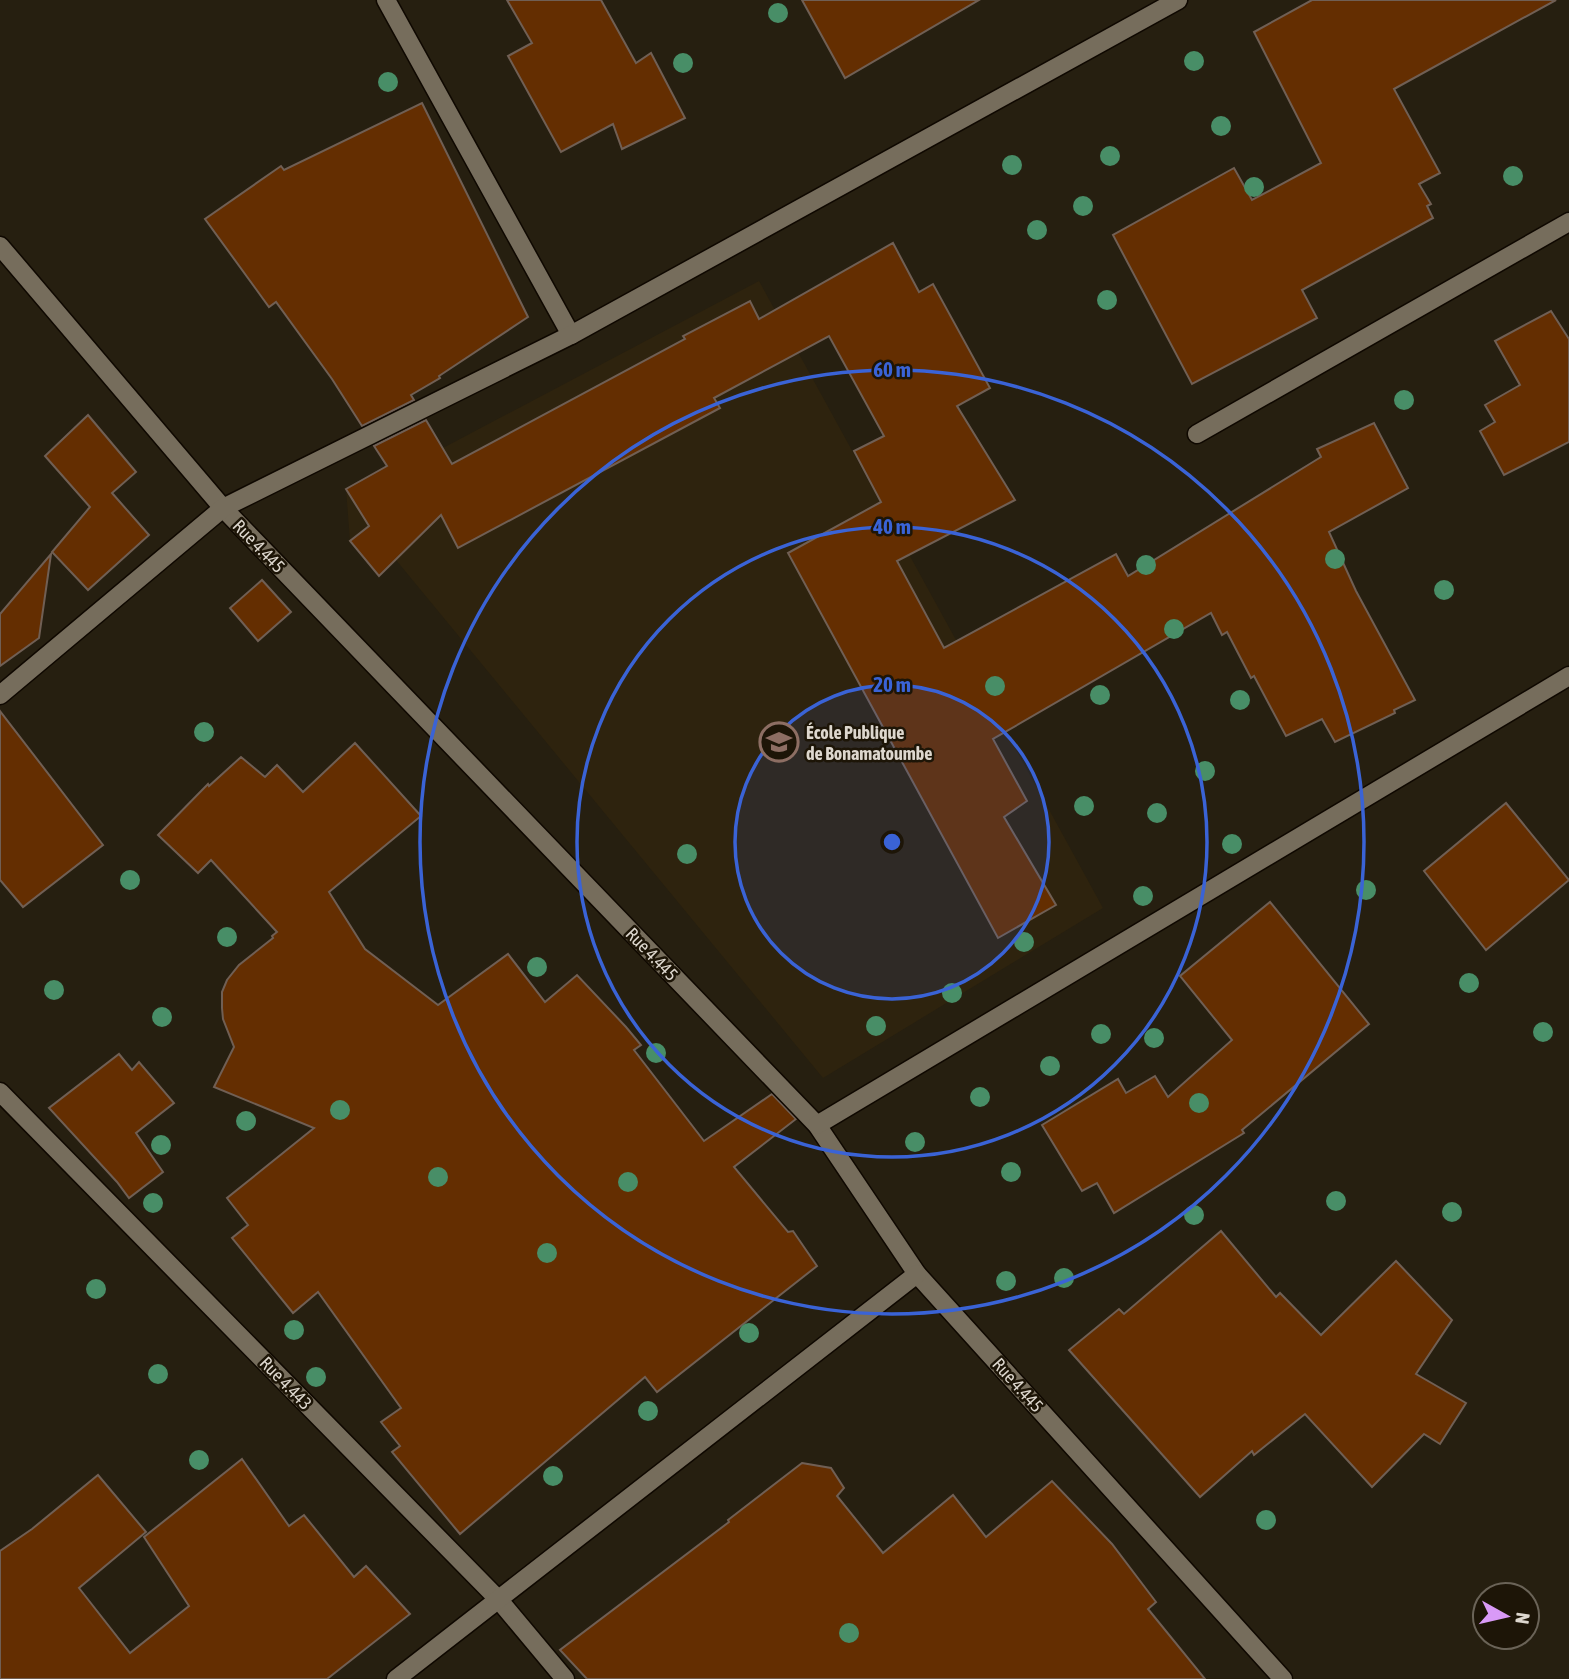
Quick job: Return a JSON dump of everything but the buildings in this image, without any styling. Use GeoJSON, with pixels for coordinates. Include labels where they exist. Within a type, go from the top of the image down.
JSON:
{"type":"FeatureCollection","features":[{"type":"Feature","properties":{"kind":"street"},"geometry":{"type":"LineString","coordinates":[[386,0],[571,335]]}},
{"type":"Feature","properties":{"kind":"street"},"geometry":{"type":"LineString","coordinates":[[0,695],[223,508],[571,335],[1178,0]]}},
{"type":"Feature","properties":{"kind":"street"},"geometry":{"type":"LineString","coordinates":[[1197,434],[1569,222]]}},
{"type":"Feature","properties":{"kind":"street","name":"Rue 4.445"},"geometry":{"type":"LineString","coordinates":[[0,246],[223,508],[817,1125],[917,1273],[1283,1679]]}},
{"type":"Feature","properties":{"kind":"street"},"geometry":{"type":"LineString","coordinates":[[817,1125],[1569,676]]}},
{"type":"Feature","properties":{"kind":"street","name":"Rue 4.443"},"geometry":{"type":"LineString","coordinates":[[0,1092],[499,1600],[565,1679]]}},
{"type":"Feature","properties":{"kind":"street"},"geometry":{"type":"LineString","coordinates":[[396,1679],[917,1273]]}},
{"type":"Feature","properties":{"kind":"shaded area","name":"École Publique de Bonamatoumbe"},"geometry":{"type":"Polygon","coordinates":[[[759,281],[1103,908],[823,1078],[396,560],[379,576],[350,541],[346,489],[437,438],[443,448],[759,281]]]}},
{"type":"Feature","properties":{"kind":"place","name":"École Publique de Bonamatoumbe"},"geometry":{"type":"Point","coordinates":[779,742]}}]}
